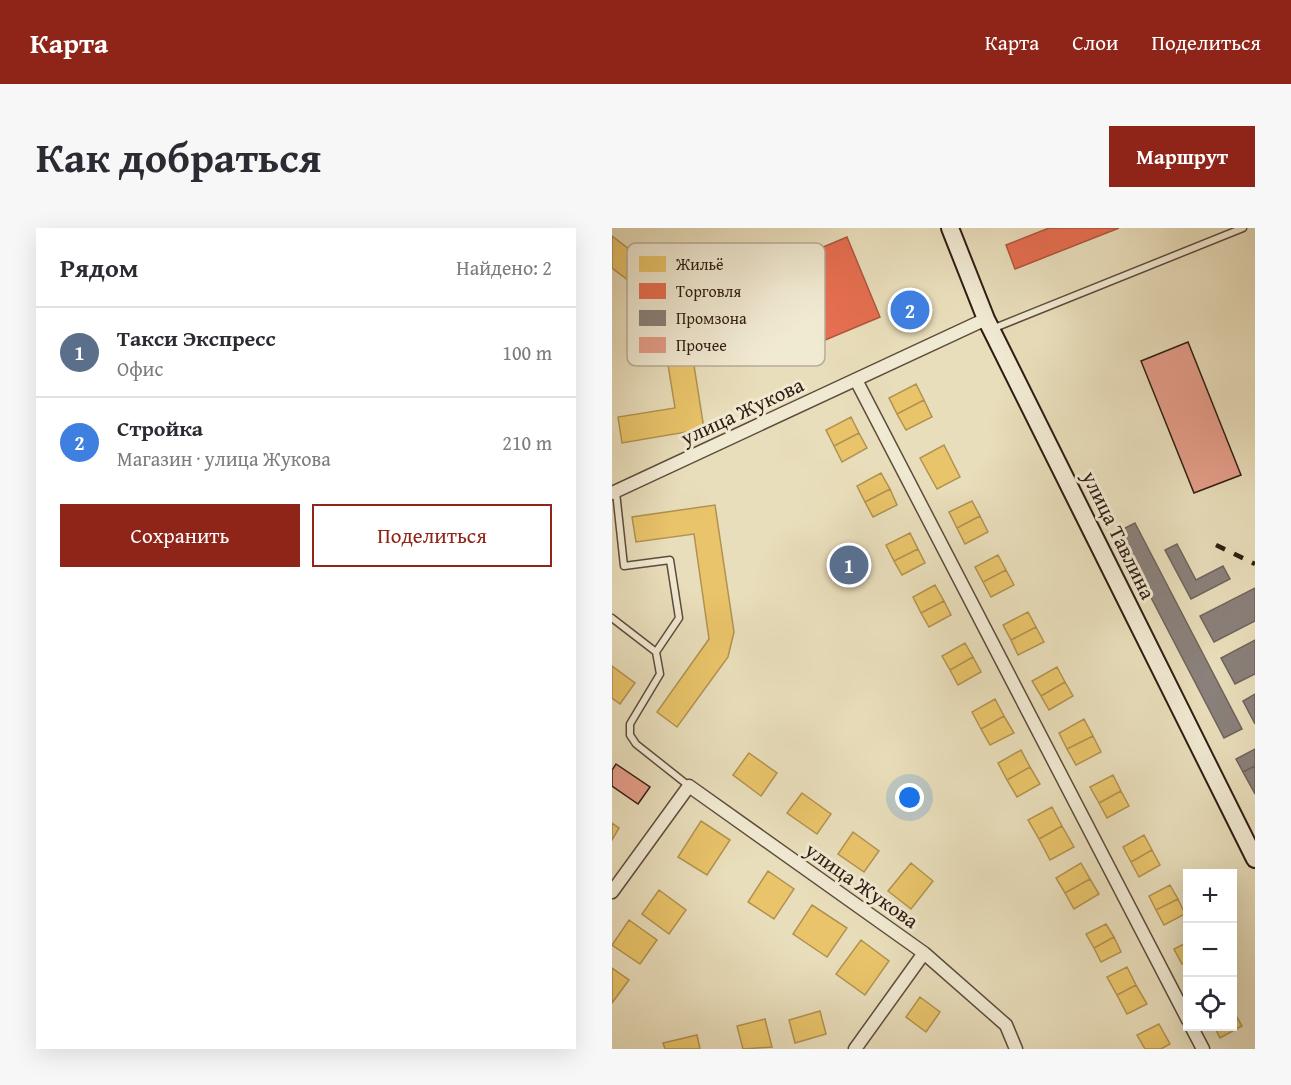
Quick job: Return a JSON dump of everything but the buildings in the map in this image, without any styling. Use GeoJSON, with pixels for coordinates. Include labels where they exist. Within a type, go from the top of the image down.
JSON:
{"type":"FeatureCollection","features":[{"type":"Feature","properties":{"kind":"main road","name":"улица Тавлина"},"geometry":{"type":"LineString","coordinates":[[950,228],[988,324],[1255,859]]}},
{"type":"Feature","properties":{"kind":"street","name":"улица Жукова"},"geometry":{"type":"LineString","coordinates":[[614,492],[856,380],[988,324]]}},
{"type":"Feature","properties":{"kind":"street"},"geometry":{"type":"LineString","coordinates":[[856,380],[1183,1010]]}},
{"type":"Feature","properties":{"kind":"street","name":"улица Жукова"},"geometry":{"type":"LineString","coordinates":[[689,786],[924,953],[1006,1025],[1016,1049]]}},
{"type":"Feature","properties":{"kind":"street"},"geometry":{"type":"LineString","coordinates":[[612,892],[689,786]]}},
{"type":"Feature","properties":{"kind":"street"},"geometry":{"type":"LineString","coordinates":[[855,1049],[924,953]]}},
{"type":"Feature","properties":{"kind":"street"},"geometry":{"type":"LineString","coordinates":[[1194,1031],[1203,1049]]}},
{"type":"Feature","properties":{"kind":"lane"},"geometry":{"type":"LineString","coordinates":[[988,324],[1243,228]]}},
{"type":"Feature","properties":{"kind":"lane"},"geometry":{"type":"LineString","coordinates":[[614,492],[624,566],[670,560],[679,618],[656,652]]}},
{"type":"Feature","properties":{"kind":"lane"},"geometry":{"type":"LineString","coordinates":[[612,618],[656,652],[660,674],[630,724],[630,735],[636,744],[689,786]]}},
{"type":"Feature","properties":{"kind":"railway"},"geometry":{"type":"LineString","coordinates":[[1216,545],[1255,564]]}},
{"type":"Feature","properties":{"kind":"place","name":"Стройка"},"geometry":{"type":"Point","coordinates":[910,310]}},
{"type":"Feature","properties":{"kind":"place","name":"Такси Экспресс"},"geometry":{"type":"Point","coordinates":[849,565]}}]}
